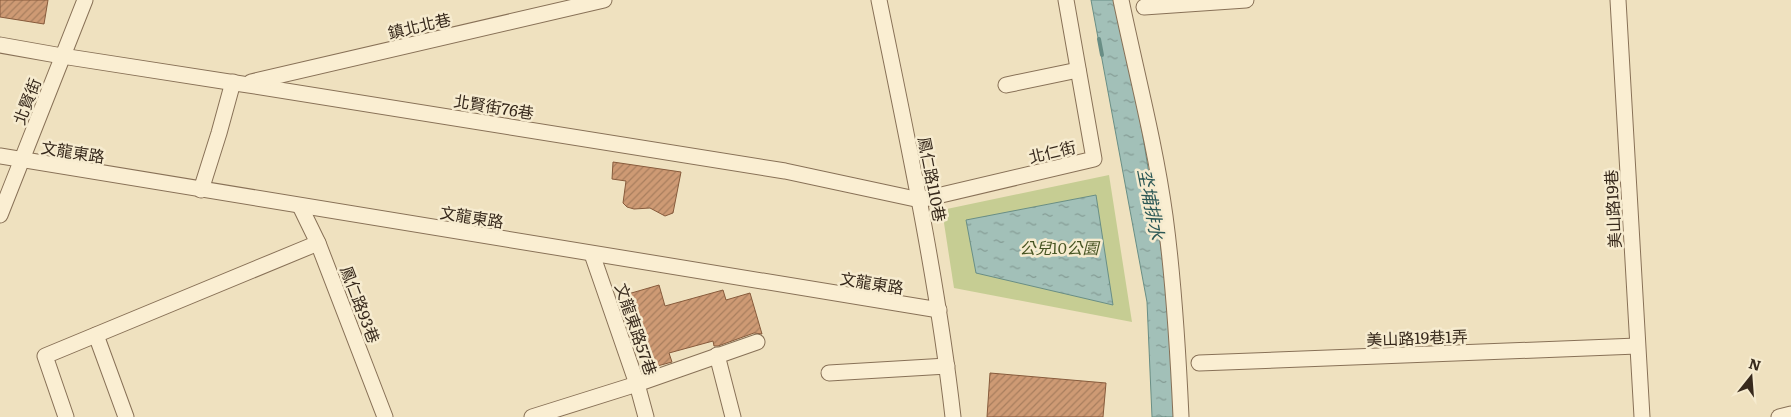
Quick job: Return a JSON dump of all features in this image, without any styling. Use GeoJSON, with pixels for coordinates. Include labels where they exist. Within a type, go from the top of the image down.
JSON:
{"type":"FeatureCollection","features":[{"type":"Feature","properties":{"kind":"street","name":"北賢街"},"geometry":{"type":"LineString","coordinates":[[0,215],[85,0]]}},
{"type":"Feature","properties":{"kind":"street","name":"鎮北北巷"},"geometry":{"type":"LineString","coordinates":[[237,83],[604,0]]}},
{"type":"Feature","properties":{"kind":"street","name":"鳳仁路110巷"},"geometry":{"type":"LineString","coordinates":[[879,0],[920,200],[939,310],[953,417]]}},
{"type":"Feature","properties":{"kind":"street","name":"北仁街"},"geometry":{"type":"LineString","coordinates":[[920,200],[1094,159],[1066,0]]}},
{"type":"Feature","properties":{"kind":"street"},"geometry":{"type":"LineString","coordinates":[[1121,0],[1165,215],[1178,338],[1182,417]]}},
{"type":"Feature","properties":{"kind":"street"},"geometry":{"type":"LineString","coordinates":[[1144,7],[1246,0]]}},
{"type":"Feature","properties":{"kind":"street","name":"美山路19巷"},"geometry":{"type":"LineString","coordinates":[[1618,0],[1642,417]]}},
{"type":"Feature","properties":{"kind":"street","name":"北賢街76巷"},"geometry":{"type":"LineString","coordinates":[[0,45],[785,171],[920,200]]}},
{"type":"Feature","properties":{"kind":"street"},"geometry":{"type":"LineString","coordinates":[[1006,85],[1078,70]]}},
{"type":"Feature","properties":{"kind":"street"},"geometry":{"type":"LineString","coordinates":[[201,190],[237,83]]}},
{"type":"Feature","properties":{"kind":"street","name":"文龍東路"},"geometry":{"type":"LineString","coordinates":[[0,156],[939,310]]}},
{"type":"Feature","properties":{"kind":"street","name":"鳳仁路93巷"},"geometry":{"type":"LineString","coordinates":[[300,206],[318,243],[385,417]]}},
{"type":"Feature","properties":{"kind":"street"},"geometry":{"type":"LineString","coordinates":[[66,417],[45,356],[318,243]]}},
{"type":"Feature","properties":{"kind":"street","name":"文龍東路57巷"},"geometry":{"type":"LineString","coordinates":[[592,254],[637,384],[646,417]]}},
{"type":"Feature","properties":{"kind":"street"},"geometry":{"type":"LineString","coordinates":[[96,335],[126,417]]}},
{"type":"Feature","properties":{"kind":"street"},"geometry":{"type":"LineString","coordinates":[[532,417],[637,384],[757,342]]}},
{"type":"Feature","properties":{"kind":"street","name":"美山路19巷1弄"},"geometry":{"type":"LineString","coordinates":[[1199,363],[1637,346]]}},
{"type":"Feature","properties":{"kind":"street"},"geometry":{"type":"LineString","coordinates":[[717,355],[733,417]]}},
{"type":"Feature","properties":{"kind":"street"},"geometry":{"type":"LineString","coordinates":[[829,373],[947,366]]}},
{"type":"Feature","properties":{"kind":"street"},"geometry":{"type":"LineString","coordinates":[[1779,417],[1791,414]]}},
{"type":"Feature","properties":{"kind":"green space","name":"公兒10公園"},"geometry":{"type":"Polygon","coordinates":[[[1109,175],[1132,322],[954,288],[942,210],[1109,175]]]}},
{"type":"Feature","properties":{"kind":"water"},"geometry":{"type":"Polygon","coordinates":[[[1091,0],[1121,0],[1183,385],[1186,417],[1152,417],[1147,302],[1091,0]]]}},
{"type":"Feature","properties":{"kind":"water"},"geometry":{"type":"Polygon","coordinates":[[[1096,195],[1113,305],[976,273],[966,220],[1096,195]]]}},
{"type":"Feature","properties":{"kind":"building"},"geometry":{"type":"Polygon","coordinates":[[[0,0],[48,0],[44,24],[0,17],[0,0]]]}},
{"type":"Feature","properties":{"kind":"building"},"geometry":{"type":"Polygon","coordinates":[[[613,162],[681,172],[673,213],[665,216],[650,208],[634,209],[627,207],[623,203],[626,181],[612,179],[613,162]]]}},
{"type":"Feature","properties":{"kind":"building"},"geometry":{"type":"Polygon","coordinates":[[[659,285],[665,306],[723,290],[726,300],[750,293],[762,334],[754,333],[718,346],[714,346],[713,341],[669,353],[672,362],[650,368],[628,294],[659,285]]]}},
{"type":"Feature","properties":{"kind":"building"},"geometry":{"type":"Polygon","coordinates":[[[990,373],[1106,383],[1103,417],[987,417],[990,373]]]}},
{"type":"Feature","properties":{"kind":"waterway","name":"坔埔排水"},"geometry":{"type":"LineString","coordinates":[[1099,39],[1102,55]]}}]}
